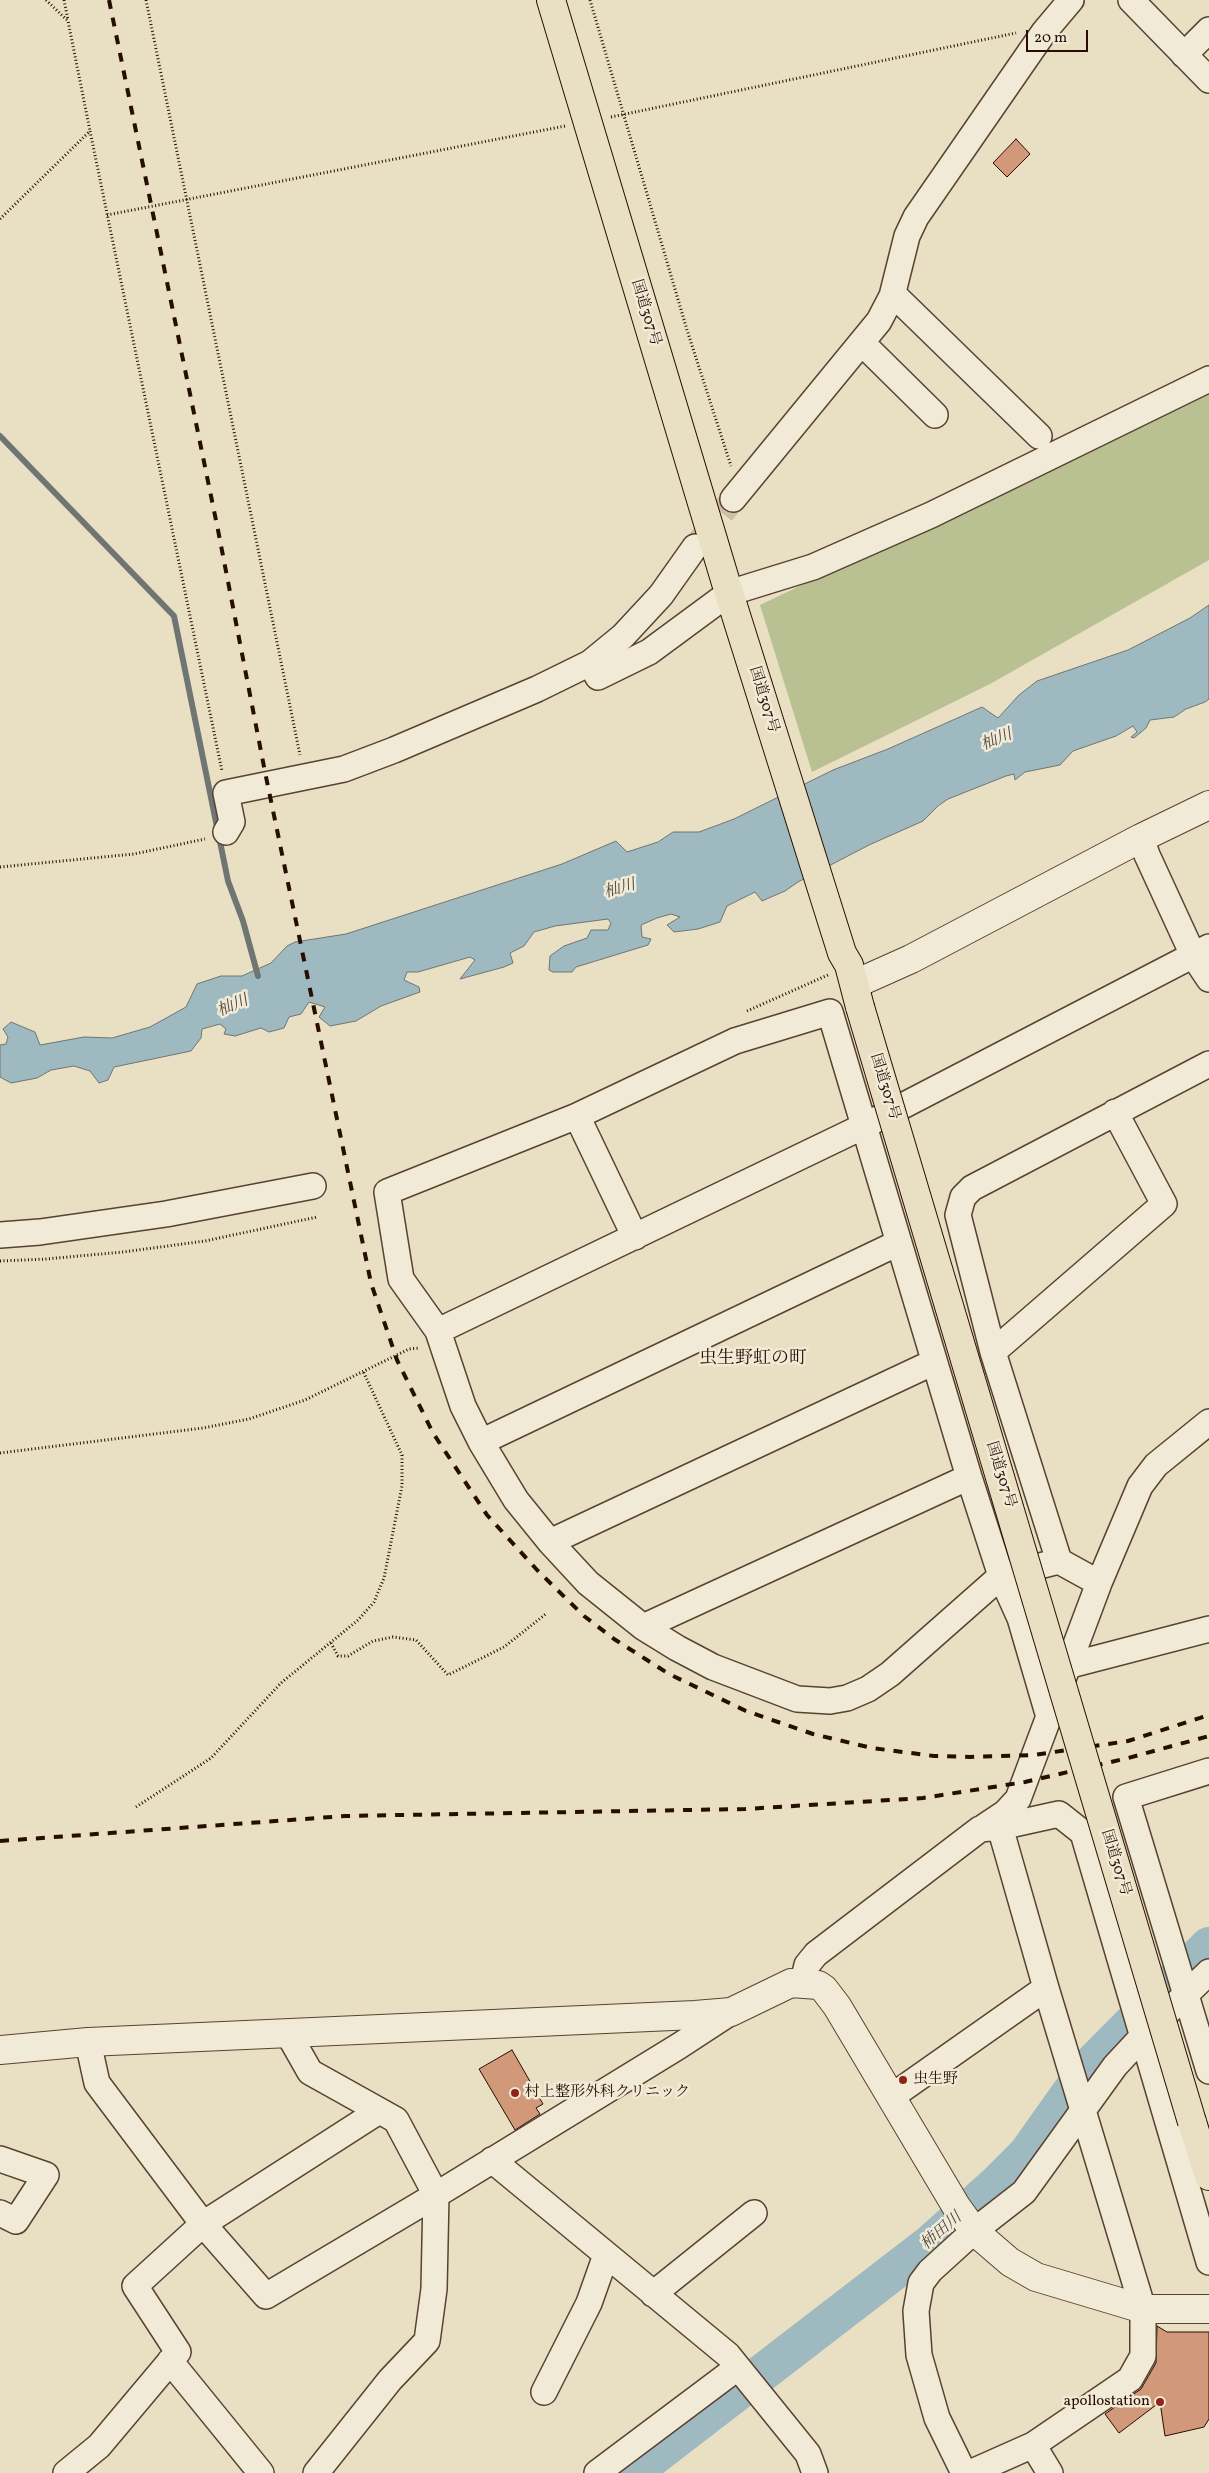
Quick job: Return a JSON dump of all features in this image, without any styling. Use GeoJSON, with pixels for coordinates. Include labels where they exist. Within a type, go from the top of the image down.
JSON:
{"type":"FeatureCollection","features":[{"type":"Feature","properties":{"kind":"highway","name":"国道307号"},"geometry":{"type":"LineString","coordinates":[[551,0],[732,603],[842,953],[849,965],[1209,2176]]}},
{"type":"Feature","properties":{"kind":"street"},"geometry":{"type":"LineString","coordinates":[[736,495],[879,322],[893,294],[907,236],[916,217],[1044,32],[1072,0]]}},
{"type":"Feature","properties":{"kind":"street"},"geometry":{"type":"LineString","coordinates":[[1143,4],[1184,55],[1209,80]]}},
{"type":"Feature","properties":{"kind":"street"},"geometry":{"type":"LineString","coordinates":[[1184,55],[1209,30]]}},
{"type":"Feature","properties":{"kind":"street"},"geometry":{"type":"LineString","coordinates":[[893,294],[1038,436]]}},
{"type":"Feature","properties":{"kind":"street"},"geometry":{"type":"LineString","coordinates":[[862,343],[935,415]]}},
{"type":"Feature","properties":{"kind":"street"},"geometry":{"type":"LineString","coordinates":[[590,663],[598,677],[649,652],[732,603],[931,515],[1209,379]]}},
{"type":"Feature","properties":{"kind":"street"},"geometry":{"type":"LineString","coordinates":[[217,836],[232,822],[226,793],[344,769],[394,750],[537,689],[590,663],[623,636],[661,595],[695,547]]}},
{"type":"Feature","properties":{"kind":"street"},"geometry":{"type":"LineString","coordinates":[[857,996],[910,959],[1141,838],[1209,805]]}},
{"type":"Feature","properties":{"kind":"street"},"geometry":{"type":"LineString","coordinates":[[1141,838],[1147,855],[1201,951],[1209,979]]}},
{"type":"Feature","properties":{"kind":"street"},"geometry":{"type":"LineString","coordinates":[[431,1340],[635,1237],[864,1126],[1201,951]]}},
{"type":"Feature","properties":{"kind":"street"},"geometry":{"type":"LineString","coordinates":[[1049,1717],[1020,1618],[1001,1576],[969,1478],[830,1012],[735,1041],[577,1116],[387,1192],[401,1279],[481,1442],[516,1500],[550,1542],[588,1583],[643,1627],[713,1667],[796,1699],[830,1701],[848,1698],[868,1689],[890,1674],[1001,1576],[1059,1561],[1099,1582]]}},
{"type":"Feature","properties":{"kind":"street"},"geometry":{"type":"LineString","coordinates":[[1059,1561],[993,1352],[958,1216],[964,1197],[972,1188],[1209,1064]]}},
{"type":"Feature","properties":{"kind":"street"},"geometry":{"type":"LineString","coordinates":[[993,1352],[1164,1204],[1115,1112]]}},
{"type":"Feature","properties":{"kind":"street"},"geometry":{"type":"LineString","coordinates":[[577,1116],[635,1237]]}},
{"type":"Feature","properties":{"kind":"street"},"geometry":{"type":"LineString","coordinates":[[0,1235],[40,1232],[166,1214],[313,1186]]}},
{"type":"Feature","properties":{"kind":"street"},"geometry":{"type":"LineString","coordinates":[[481,1442],[898,1243]]}},
{"type":"Feature","properties":{"kind":"street"},"geometry":{"type":"LineString","coordinates":[[550,1542],[934,1362]]}},
{"type":"Feature","properties":{"kind":"street"},"geometry":{"type":"LineString","coordinates":[[803,1982],[807,1965],[816,1954],[990,1828],[1018,1799],[1099,1582],[1140,1486],[1156,1465],[1209,1422]]}},
{"type":"Feature","properties":{"kind":"street"},"geometry":{"type":"LineString","coordinates":[[643,1627],[969,1478]]}},
{"type":"Feature","properties":{"kind":"street"},"geometry":{"type":"LineString","coordinates":[[1067,1666],[1209,1629]]}},
{"type":"Feature","properties":{"kind":"street"},"geometry":{"type":"LineString","coordinates":[[1209,1771],[1126,1797],[1209,2071]]}},
{"type":"Feature","properties":{"kind":"street"},"geometry":{"type":"LineString","coordinates":[[990,1828],[1058,1814],[1082,1833],[1209,2262]]}},
{"type":"Feature","properties":{"kind":"street"},"geometry":{"type":"LineString","coordinates":[[970,2473],[1033,2445],[1130,2379],[1143,2356],[1143,2308],[1072,2069],[990,1828]]}},
{"type":"Feature","properties":{"kind":"street"},"geometry":{"type":"LineString","coordinates":[[964,2473],[937,2418],[919,2355],[916,2311],[921,2283],[930,2271],[973,2229],[1024,2192],[1082,2106],[1141,2033],[1209,1972]]}},
{"type":"Feature","properties":{"kind":"street"},"geometry":{"type":"LineString","coordinates":[[88,2042],[97,2083],[203,2224],[266,2296],[436,2195],[731,2012],[791,1982],[818,1985],[838,2006],[956,2206],[973,2229],[1010,2262],[1036,2277],[1143,2308],[1209,2309]]}},
{"type":"Feature","properties":{"kind":"street"},"geometry":{"type":"LineString","coordinates":[[890,2097],[1046,1988]]}},
{"type":"Feature","properties":{"kind":"street"},"geometry":{"type":"LineString","coordinates":[[1,2054],[88,2042],[611,2020],[731,2012]]}},
{"type":"Feature","properties":{"kind":"street"},"geometry":{"type":"LineString","coordinates":[[289,2035],[310,2072],[396,2120],[436,2195],[434,2289],[427,2341],[390,2380],[316,2473]]}},
{"type":"Feature","properties":{"kind":"street"},"geometry":{"type":"LineString","coordinates":[[66,2473],[99,2446],[178,2352],[135,2286],[203,2224],[379,2110]]}},
{"type":"Feature","properties":{"kind":"street"},"geometry":{"type":"LineString","coordinates":[[0,2159],[46,2175],[16,2221],[0,2213]]}},
{"type":"Feature","properties":{"kind":"street"},"geometry":{"type":"LineString","coordinates":[[492,2160],[728,2355],[808,2454],[815,2473]]}},
{"type":"Feature","properties":{"kind":"street"},"geometry":{"type":"LineString","coordinates":[[653,2294],[754,2213]]}},
{"type":"Feature","properties":{"kind":"street"},"geometry":{"type":"LineString","coordinates":[[544,2392],[589,2303],[606,2255]]}},
{"type":"Feature","properties":{"kind":"street"},"geometry":{"type":"LineString","coordinates":[[170,2361],[261,2473]]}},
{"type":"Feature","properties":{"kind":"street"},"geometry":{"type":"LineString","coordinates":[[597,2473],[737,2368]]}},
{"type":"Feature","properties":{"kind":"street"},"geometry":{"type":"LineString","coordinates":[[1033,2445],[1050,2473]]}},
{"type":"Feature","properties":{"kind":"path"},"geometry":{"type":"LineString","coordinates":[[46,0],[68,21]]}},
{"type":"Feature","properties":{"kind":"path"},"geometry":{"type":"LineString","coordinates":[[64,0],[226,793]]}},
{"type":"Feature","properties":{"kind":"path"},"geometry":{"type":"LineString","coordinates":[[146,0],[304,778]]}},
{"type":"Feature","properties":{"kind":"path"},"geometry":{"type":"LineString","coordinates":[[590,0],[736,495]]}},
{"type":"Feature","properties":{"kind":"path"},"geometry":{"type":"LineString","coordinates":[[606,118],[1018,32],[1044,32]]}},
{"type":"Feature","properties":{"kind":"path"},"geometry":{"type":"LineString","coordinates":[[107,215],[570,125]]}},
{"type":"Feature","properties":{"kind":"path"},"geometry":{"type":"LineString","coordinates":[[0,219],[90,131]]}},
{"type":"Feature","properties":{"kind":"path"},"geometry":{"type":"LineString","coordinates":[[0,867],[134,854],[217,836]]}},
{"type":"Feature","properties":{"kind":"path"},"geometry":{"type":"LineString","coordinates":[[0,1261],[46,1259],[169,1246],[205,1241],[317,1217]]}},
{"type":"Feature","properties":{"kind":"path"},"geometry":{"type":"LineString","coordinates":[[0,1453],[203,1428],[249,1419],[305,1400],[431,1340]]}},
{"type":"Feature","properties":{"kind":"path"},"geometry":{"type":"LineString","coordinates":[[136,1807],[211,1758],[281,1683],[358,1620],[374,1602],[384,1578],[402,1486],[402,1455],[363,1372]]}},
{"type":"Feature","properties":{"kind":"path"},"geometry":{"type":"LineString","coordinates":[[331,1643],[338,1656],[348,1656],[373,1641],[393,1637],[416,1640],[448,1675],[504,1647],[547,1613]]}},
{"type":"Feature","properties":{"kind":"green space"},"geometry":{"type":"Polygon","coordinates":[[[1209,386],[1209,560],[990,684],[812,772],[760,605],[1111,437],[1209,386]]]}},
{"type":"Feature","properties":{"kind":"water","name":"杣川"},"geometry":{"type":"Polygon","coordinates":[[[1209,605],[1209,699],[1205,702],[1186,709],[1174,717],[1150,720],[1146,728],[1134,738],[1131,737],[1137,732],[1133,726],[1116,736],[1073,751],[1060,765],[1025,772],[1015,780],[1014,774],[1006,776],[948,799],[923,821],[869,845],[798,882],[785,891],[762,901],[755,892],[727,906],[720,922],[698,929],[674,932],[667,925],[680,917],[671,914],[657,918],[641,925],[642,937],[651,939],[648,945],[576,967],[572,972],[553,972],[549,970],[550,956],[564,946],[587,938],[591,930],[608,930],[611,923],[608,919],[555,926],[534,932],[524,946],[510,953],[513,963],[504,967],[460,979],[475,960],[470,957],[418,972],[407,972],[404,980],[419,987],[420,992],[381,1006],[356,1021],[330,1026],[319,1017],[325,1007],[309,1002],[301,1014],[289,1017],[284,1028],[269,1032],[261,1028],[235,1036],[224,1034],[226,1029],[220,1024],[202,1029],[201,1038],[191,1051],[114,1067],[108,1080],[99,1083],[90,1071],[74,1066],[51,1070],[37,1078],[11,1083],[0,1077],[0,1045],[6,1044],[8,1037],[3,1029],[11,1022],[35,1032],[40,1045],[84,1037],[112,1038],[150,1027],[186,1007],[197,984],[221,976],[242,976],[271,963],[287,946],[295,942],[346,934],[562,864],[616,841],[627,852],[658,842],[673,832],[699,832],[734,819],[833,770],[888,749],[982,707],[998,718],[1019,695],[1037,681],[1128,650],[1190,618],[1209,605]]]}},
{"type":"Feature","properties":{"kind":"building"},"geometry":{"type":"Polygon","coordinates":[[[1016,139],[1030,154],[1007,177],[993,163],[1016,139]]]}},
{"type":"Feature","properties":{"kind":"building","name":"村上整形外科クリニック"},"geometry":{"type":"Polygon","coordinates":[[[512,2050],[543,2104],[536,2108],[540,2114],[515,2130],[479,2069],[512,2050]]]}},
{"type":"Feature","properties":{"kind":"building"},"geometry":{"type":"Polygon","coordinates":[[[1157,2326],[1167,2332],[1209,2332],[1209,2419],[1204,2427],[1165,2436],[1160,2402],[1119,2433],[1105,2414],[1141,2389],[1156,2363],[1157,2326]]]}},
{"type":"Feature","properties":{"kind":"waterway"},"geometry":{"type":"LineString","coordinates":[[0,436],[174,616],[228,881],[243,921],[258,976]]}},
{"type":"Feature","properties":{"kind":"waterway","name":"柿田川"},"geometry":{"type":"LineString","coordinates":[[632,2473],[931,2243],[997,2184],[1027,2154],[1088,2068],[1209,1946]]}},
{"type":"Feature","properties":{"kind":"tunnel"},"geometry":{"type":"LineString","coordinates":[[699,542],[733,499]]}},
{"type":"Feature","properties":{"kind":"railway"},"geometry":{"type":"LineString","coordinates":[[109,0],[218,530],[265,772],[371,1283],[397,1360],[433,1433],[487,1515],[538,1571],[584,1616],[614,1639],[669,1674],[746,1711],[813,1734],[872,1748],[934,1756],[970,1757],[1034,1755],[1128,1741],[1209,1715]]}},
{"type":"Feature","properties":{"kind":"railway"},"geometry":{"type":"LineString","coordinates":[[0,1841],[345,1816],[745,1809],[923,1798],[1025,1782],[1128,1758],[1209,1736]]}},
{"type":"Feature","properties":{"kind":"place","name":"虫生野"},"geometry":{"type":"Point","coordinates":[903,2080]}},
{"type":"Feature","properties":{"kind":"place","name":"村上整形外科クリニック"},"geometry":{"type":"Point","coordinates":[515,2093]}},
{"type":"Feature","properties":{"kind":"place","name":"apollostation"},"geometry":{"type":"Point","coordinates":[1160,2402]}},
{"type":"Feature","properties":{"kind":"district","name":"虫生野虹の町"},"geometry":{"type":"Point","coordinates":[753,1360]}}]}
